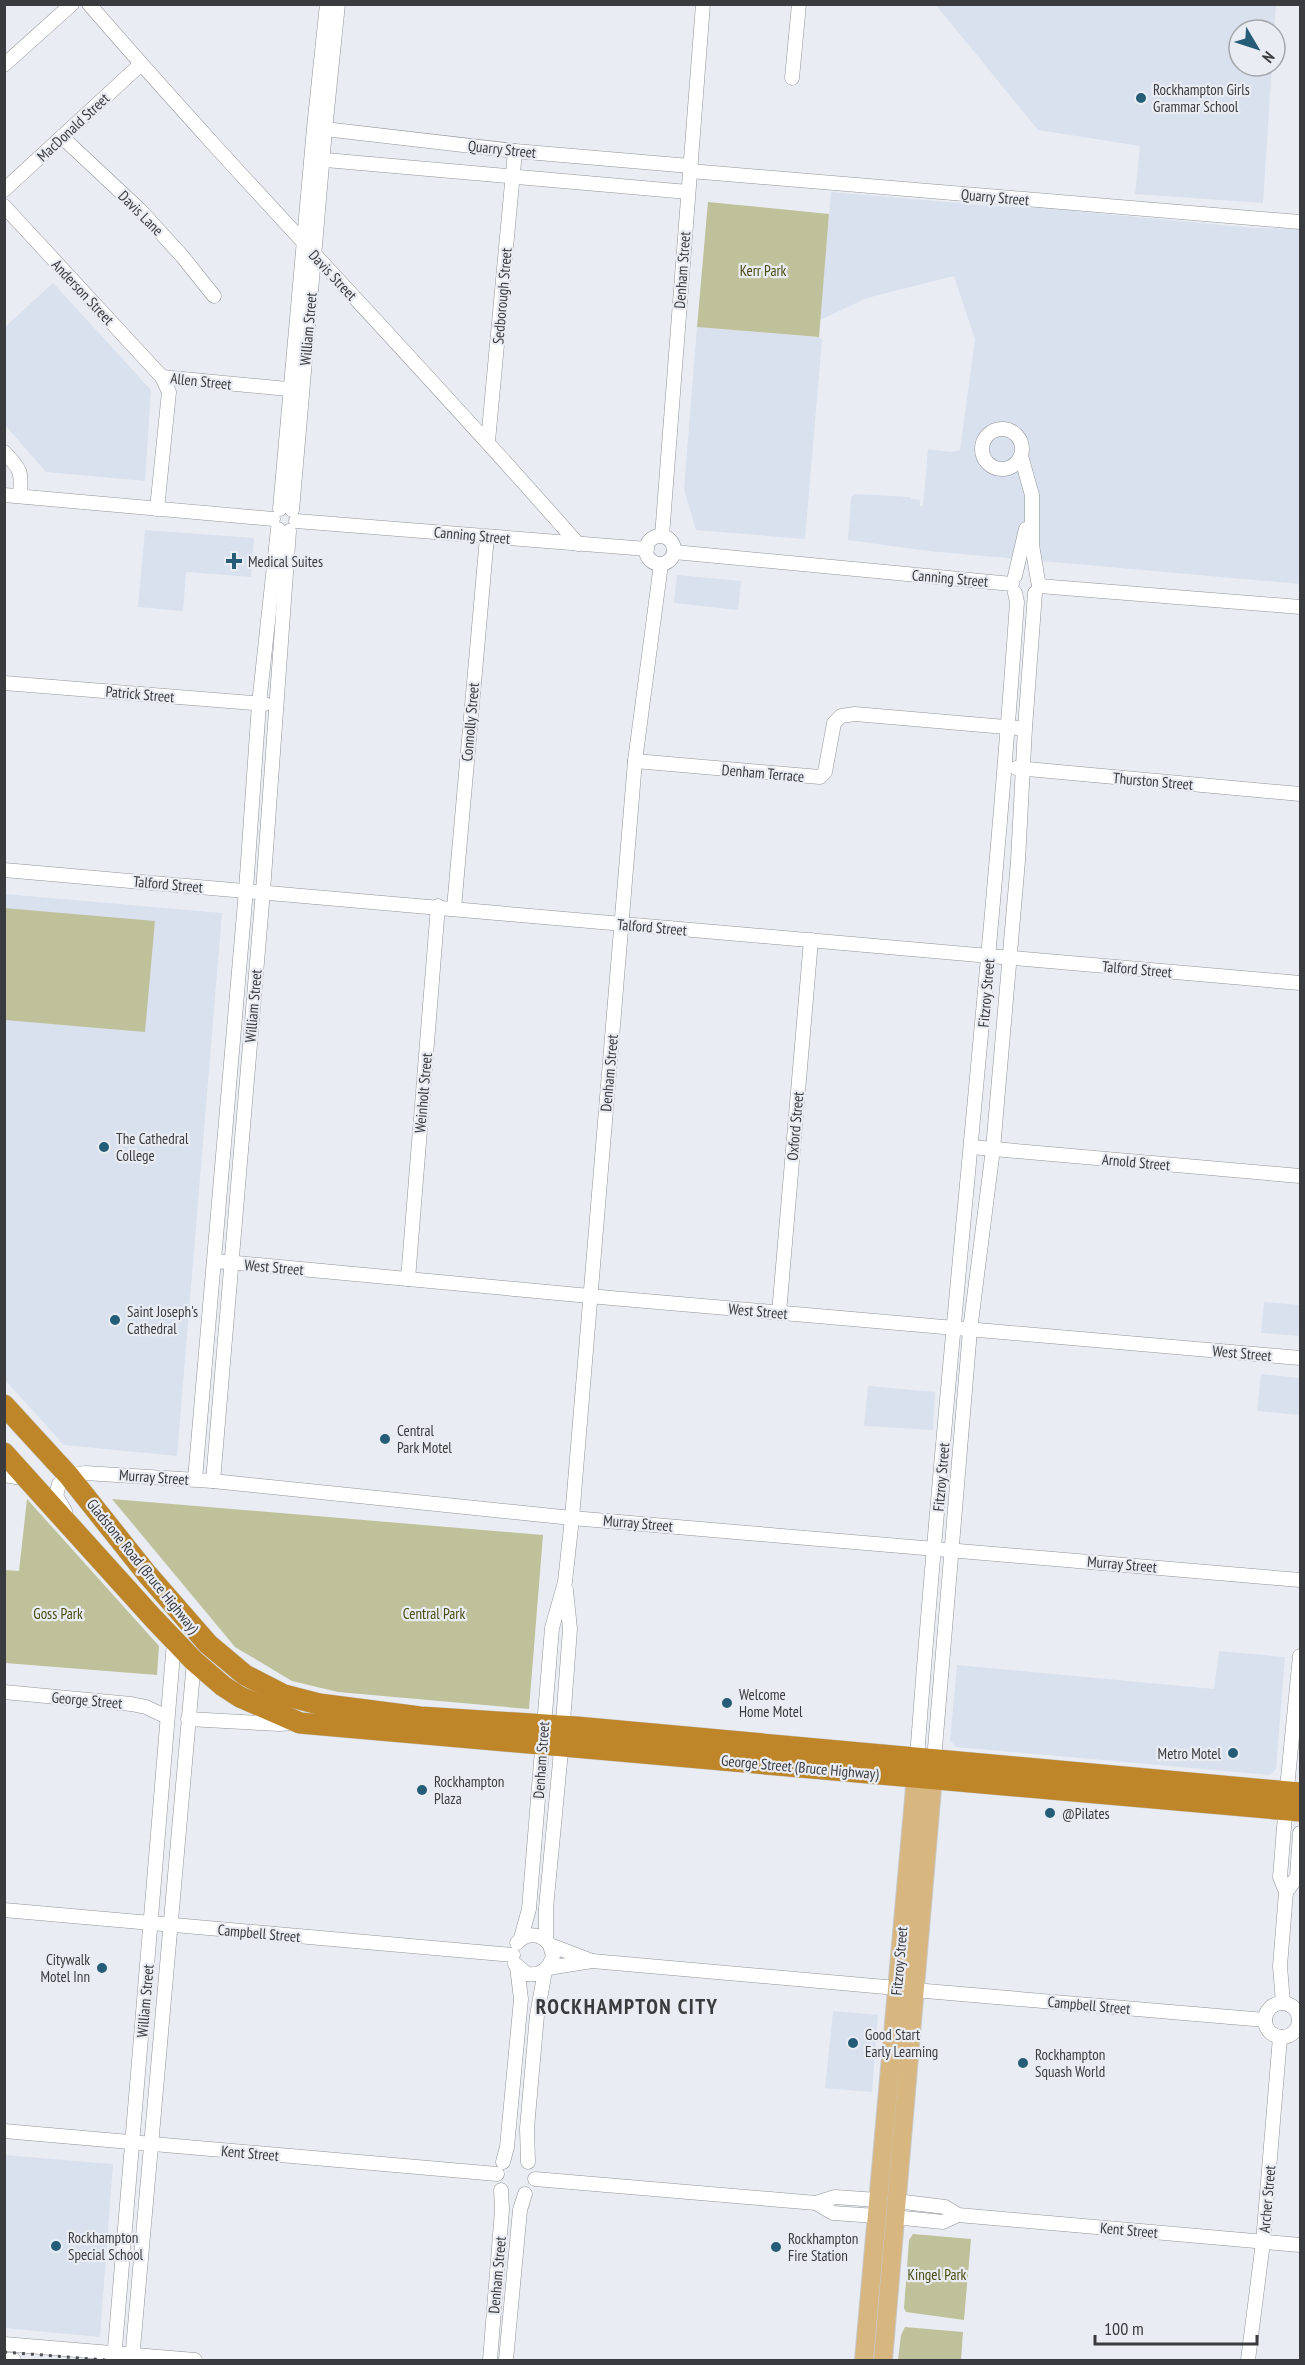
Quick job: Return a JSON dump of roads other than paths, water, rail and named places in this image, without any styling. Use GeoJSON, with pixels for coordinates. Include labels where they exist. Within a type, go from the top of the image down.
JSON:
{"type":"FeatureCollection","features":[{"type":"Feature","properties":{"kind":"highway","name":"Gladstone Road (Bruce Highway)"},"geometry":{"type":"LineString","coordinates":[[4,1405],[69,1476],[185,1620],[226,1662],[263,1686],[302,1700]]}},
{"type":"Feature","properties":{"kind":"highway","name":"Gladstone Road (Bruce Highway)"},"geometry":{"type":"LineString","coordinates":[[4,1453],[174,1642],[194,1661],[223,1686],[240,1697],[300,1723]]}},
{"type":"Feature","properties":{"kind":"highway"},"geometry":{"type":"LineString","coordinates":[[147,1574],[192,1645],[194,1661]]}},
{"type":"Feature","properties":{"kind":"highway","name":"George Street (Bruce Highway)"},"geometry":{"type":"LineString","coordinates":[[302,1700],[552,1736]]}},
{"type":"Feature","properties":{"kind":"highway","name":"George Street (Bruce Highway)"},"geometry":{"type":"LineString","coordinates":[[300,1723],[552,1736],[1293,1801]]}},
{"type":"Feature","properties":{"kind":"main road","name":"Fitzroy Street"},"geometry":{"type":"LineString","coordinates":[[864,2361],[886,2208],[925,1769]]}},
{"type":"Feature","properties":{"kind":"main road","name":"Fitzroy Street"},"geometry":{"type":"LineString","coordinates":[[883,2361],[886,2208]]}},
{"type":"Feature","properties":{"kind":"street"},"geometry":{"type":"LineString","coordinates":[[4,65],[72,4]]}},
{"type":"Feature","properties":{"kind":"street","name":"Davis Street"},"geometry":{"type":"LineString","coordinates":[[89,4],[314,256],[488,441],[578,544]]}},
{"type":"Feature","properties":{"kind":"street","name":"William Street"},"geometry":{"type":"LineString","coordinates":[[213,1481],[263,891],[276,705],[285,520],[297,390],[314,256],[317,159],[327,4]]}},
{"type":"Feature","properties":{"kind":"street","name":"William Street"},"geometry":{"type":"LineString","coordinates":[[319,129],[338,4]]}},
{"type":"Feature","properties":{"kind":"street","name":"Denham Street"},"geometry":{"type":"LineString","coordinates":[[662,536],[703,4]]}},
{"type":"Feature","properties":{"kind":"street"},"geometry":{"type":"LineString","coordinates":[[792,78],[799,4]]}},
{"type":"Feature","properties":{"kind":"street","name":"MacDonald Street"},"geometry":{"type":"LineString","coordinates":[[4,190],[141,64]]}},
{"type":"Feature","properties":{"kind":"street","name":"Quarry Street"},"geometry":{"type":"LineString","coordinates":[[319,129],[690,169],[1300,222]]}},
{"type":"Feature","properties":{"kind":"street","name":"Davis Lane"},"geometry":{"type":"LineString","coordinates":[[62,137],[140,210],[182,256],[214,296]]}},
{"type":"Feature","properties":{"kind":"street","name":"Sedborough Street"},"geometry":{"type":"LineString","coordinates":[[488,441],[515,151]]}},
{"type":"Feature","properties":{"kind":"street","name":"William Street"},"geometry":{"type":"LineString","coordinates":[[297,390],[304,243],[317,159]]}},
{"type":"Feature","properties":{"kind":"street","name":"Quarry Street"},"geometry":{"type":"LineString","coordinates":[[317,159],[688,192]]}},
{"type":"Feature","properties":{"kind":"street","name":"Anderson Street"},"geometry":{"type":"LineString","coordinates":[[4,207],[162,377]]}},
{"type":"Feature","properties":{"kind":"street","name":"Allen Street"},"geometry":{"type":"LineString","coordinates":[[162,377],[297,390]]}},
{"type":"Feature","properties":{"kind":"street","name":"Allen Street"},"geometry":{"type":"LineString","coordinates":[[157,508],[169,392],[162,377]]}},
{"type":"Feature","properties":{"kind":"street"},"geometry":{"type":"LineString","coordinates":[[1002,429],[1014,433],[1021,443],[1021,456],[1007,469],[994,468],[984,458],[982,445],[989,433],[1002,429]]}},
{"type":"Feature","properties":{"kind":"street"},"geometry":{"type":"LineString","coordinates":[[4,452],[18,467],[21,481],[20,496]]}},
{"type":"Feature","properties":{"kind":"street","name":"Fitzroy Street"},"geometry":{"type":"LineString","coordinates":[[925,1769],[942,1660],[970,1330],[993,1149],[1018,861],[1025,729],[1037,587],[1032,544],[1032,495],[1021,456]]}},
{"type":"Feature","properties":{"kind":"street","name":"Fitzroy Street"},"geometry":{"type":"LineString","coordinates":[[925,1769],[925,1659],[1006,767],[1017,602],[1014,584],[1027,524],[1029,493],[1025,484],[1007,469]]}},
{"type":"Feature","properties":{"kind":"street","name":"Canning Street"},"geometry":{"type":"LineString","coordinates":[[4,495],[647,549]]}},
{"type":"Feature","properties":{"kind":"street","name":"William Street"},"geometry":{"type":"LineString","coordinates":[[195,1479],[246,890],[259,704],[285,520]]}},
{"type":"Feature","properties":{"kind":"street"},"geometry":{"type":"LineString","coordinates":[[662,536],[671,542],[674,552],[670,560],[661,564],[652,561],[647,549],[651,541],[662,536]]}},
{"type":"Feature","properties":{"kind":"street","name":"Connolly Street"},"geometry":{"type":"LineString","coordinates":[[454,908],[487,537]]}},
{"type":"Feature","properties":{"kind":"street","name":"Canning Street"},"geometry":{"type":"LineString","coordinates":[[674,552],[1014,584]]}},
{"type":"Feature","properties":{"kind":"street","name":"Denham Street"},"geometry":{"type":"LineString","coordinates":[[548,1942],[546,1908],[552,1736],[552,1628],[565,1582],[572,1518],[635,761],[661,564]]}},
{"type":"Feature","properties":{"kind":"street"},"geometry":{"type":"LineString","coordinates":[[1037,587],[1034,574],[1026,571],[1014,584],[1023,598],[1037,587],[1300,607]]}},
{"type":"Feature","properties":{"kind":"street"},"geometry":{"type":"LineString","coordinates":[[1011,678],[1030,679]]}},
{"type":"Feature","properties":{"kind":"street","name":"Patrick Street"},"geometry":{"type":"LineString","coordinates":[[4,683],[276,705]]}},
{"type":"Feature","properties":{"kind":"street","name":"Denham Terrace"},"geometry":{"type":"LineString","coordinates":[[635,761],[820,777],[825,772],[834,723],[841,716],[855,714],[1025,729]]}},
{"type":"Feature","properties":{"kind":"street","name":"Thurston Street"},"geometry":{"type":"LineString","coordinates":[[1006,767],[1300,794]]}},
{"type":"Feature","properties":{"kind":"street","name":"Talford Street"},"geometry":{"type":"LineString","coordinates":[[4,870],[438,906],[1300,983]]}},
{"type":"Feature","properties":{"kind":"street","name":"Weinholt Street"},"geometry":{"type":"LineString","coordinates":[[408,1279],[438,906]]}},
{"type":"Feature","properties":{"kind":"street","name":"Oxford Street"},"geometry":{"type":"LineString","coordinates":[[779,1313],[811,940]]}},
{"type":"Feature","properties":{"kind":"street","name":"Arnold Street"},"geometry":{"type":"LineString","coordinates":[[971,1146],[1300,1176]]}},
{"type":"Feature","properties":{"kind":"street","name":"West Street"},"geometry":{"type":"LineString","coordinates":[[215,1262],[1300,1358]]}},
{"type":"Feature","properties":{"kind":"street","name":"Murray Street"},"geometry":{"type":"LineString","coordinates":[[69,1476],[85,1473],[195,1479],[572,1518],[1300,1580]]}},
{"type":"Feature","properties":{"kind":"street"},"geometry":{"type":"LineString","coordinates":[[4,1475],[28,1479]]}},
{"type":"Feature","properties":{"kind":"street"},"geometry":{"type":"LineString","coordinates":[[69,1476],[59,1484],[56,1490],[58,1502],[92,1541],[92,1551]]}},
{"type":"Feature","properties":{"kind":"street","name":"William Street"},"geometry":{"type":"LineString","coordinates":[[115,2357],[174,1642]]}},
{"type":"Feature","properties":{"kind":"street"},"geometry":{"type":"LineString","coordinates":[[1283,2003],[1280,1966],[1286,1892],[1280,1877],[1293,1801],[1300,1656]]}},
{"type":"Feature","properties":{"kind":"street"},"geometry":{"type":"LineString","coordinates":[[925,1659],[942,1660]]}},
{"type":"Feature","properties":{"kind":"street","name":"William Street"},"geometry":{"type":"LineString","coordinates":[[132,2358],[194,1661]]}},
{"type":"Feature","properties":{"kind":"street","name":"George Street"},"geometry":{"type":"LineString","coordinates":[[4,1692],[131,1704],[146,1707],[167,1717]]}},
{"type":"Feature","properties":{"kind":"street"},"geometry":{"type":"LineString","coordinates":[[188,1719],[300,1723]]}},
{"type":"Feature","properties":{"kind":"street","name":"Denham Street"},"geometry":{"type":"LineString","coordinates":[[521,1938],[529,1909],[552,1736]]}},
{"type":"Feature","properties":{"kind":"street"},"geometry":{"type":"LineString","coordinates":[[1286,1892],[1297,1877],[1300,1833]]}},
{"type":"Feature","properties":{"kind":"street","name":"Campbell Street"},"geometry":{"type":"LineString","coordinates":[[4,1910],[515,1961]]}},
{"type":"Feature","properties":{"kind":"street"},"geometry":{"type":"LineString","coordinates":[[500,2168],[518,2158],[528,2162],[532,2167],[535,2180],[533,2185],[525,2194],[512,2196],[501,2190],[497,2182],[500,2168],[507,2143],[521,1999],[515,1961],[517,1943],[521,1938],[534,1935],[548,1942],[553,1956],[546,1969],[537,2015],[526,2128],[528,2162]]}},
{"type":"Feature","properties":{"kind":"street","name":"Campbell Street"},"geometry":{"type":"LineString","coordinates":[[548,1942],[592,1961]]}},
{"type":"Feature","properties":{"kind":"street"},"geometry":{"type":"LineString","coordinates":[[515,1961],[527,1974],[539,1974],[546,1969]]}},
{"type":"Feature","properties":{"kind":"street","name":"Campbell Street"},"geometry":{"type":"LineString","coordinates":[[546,1969],[592,1961],[1265,2020]]}},
{"type":"Feature","properties":{"kind":"street"},"geometry":{"type":"LineString","coordinates":[[1278,2003],[1283,2003],[1294,2007],[1300,2023],[1293,2034],[1280,2037],[1269,2032],[1265,2020],[1269,2009],[1278,2003]]}},
{"type":"Feature","properties":{"kind":"street","name":"Archer Street"},"geometry":{"type":"LineString","coordinates":[[1248,2361],[1263,2242],[1280,2037]]}},
{"type":"Feature","properties":{"kind":"street","name":"Kent Street"},"geometry":{"type":"LineString","coordinates":[[4,2131],[150,2144],[500,2168]]}},
{"type":"Feature","properties":{"kind":"street","name":"Kent Street"},"geometry":{"type":"LineString","coordinates":[[535,2180],[816,2204],[835,2197],[886,2208],[945,2206],[958,2215],[1300,2245]]}},
{"type":"Feature","properties":{"kind":"street","name":"Denham Street"},"geometry":{"type":"LineString","coordinates":[[490,2361],[502,2210],[501,2190]]}},
{"type":"Feature","properties":{"kind":"street","name":"Denham Street"},"geometry":{"type":"LineString","coordinates":[[506,2361],[520,2210],[525,2194]]}},
{"type":"Feature","properties":{"kind":"street"},"geometry":{"type":"LineString","coordinates":[[4,2344],[115,2357],[195,2361]]}},
{"type":"Feature","properties":{"kind":"street"},"geometry":{"type":"LineString","coordinates":[[4,2360],[14,2361]]}},
{"type":"Feature","properties":{"kind":"railway"},"geometry":{"type":"LineString","coordinates":[[4,2352],[105,2360]]}},
{"type":"Feature","properties":{"kind":"place","name":"Rockhampton Girls Grammar School"},"geometry":{"type":"Point","coordinates":[1141,98]}},
{"type":"Feature","properties":{"kind":"place","name":"Medical Suites"},"geometry":{"type":"Point","coordinates":[234,561]}},
{"type":"Feature","properties":{"kind":"place","name":"The Cathedral College"},"geometry":{"type":"Point","coordinates":[104,1147]}},
{"type":"Feature","properties":{"kind":"place","name":"Saint Joseph's Cathedral"},"geometry":{"type":"Point","coordinates":[115,1320]}},
{"type":"Feature","properties":{"kind":"place","name":"Central Park Motel"},"geometry":{"type":"Point","coordinates":[385,1439]}},
{"type":"Feature","properties":{"kind":"place","name":"Welcome Home Motel"},"geometry":{"type":"Point","coordinates":[727,1703]}},
{"type":"Feature","properties":{"kind":"place","name":"Metro Motel"},"geometry":{"type":"Point","coordinates":[1233,1753]}},
{"type":"Feature","properties":{"kind":"place","name":"Rockhampton Plaza"},"geometry":{"type":"Point","coordinates":[422,1790]}},
{"type":"Feature","properties":{"kind":"place","name":"@Pilates"},"geometry":{"type":"Point","coordinates":[1050,1813]}},
{"type":"Feature","properties":{"kind":"place","name":"Citywalk Motel Inn"},"geometry":{"type":"Point","coordinates":[102,1968]}},
{"type":"Feature","properties":{"kind":"place","name":"Good Start Early Learning"},"geometry":{"type":"Point","coordinates":[853,2043]}},
{"type":"Feature","properties":{"kind":"place","name":"Rockhampton Squash World"},"geometry":{"type":"Point","coordinates":[1023,2063]}},
{"type":"Feature","properties":{"kind":"place","name":"Rockhampton Special School"},"geometry":{"type":"Point","coordinates":[56,2246]}},
{"type":"Feature","properties":{"kind":"place","name":"Rockhampton Fire Station"},"geometry":{"type":"Point","coordinates":[776,2247]}},
{"type":"Feature","properties":{"kind":"district","name":"ROCKHAMPTON CITY"},"geometry":{"type":"Point","coordinates":[627,2006]}},
{"type":"Feature","properties":{"kind":"park label","name":"Kerr Park"},"geometry":{"type":"Point","coordinates":[763,270]}},
{"type":"Feature","properties":{"kind":"park label","name":"Goss Park"},"geometry":{"type":"Point","coordinates":[58,1613]}},
{"type":"Feature","properties":{"kind":"park label","name":"Central Park"},"geometry":{"type":"Point","coordinates":[434,1613]}},
{"type":"Feature","properties":{"kind":"park label","name":"Kingel Park"},"geometry":{"type":"Point","coordinates":[937,2274]}}]}
